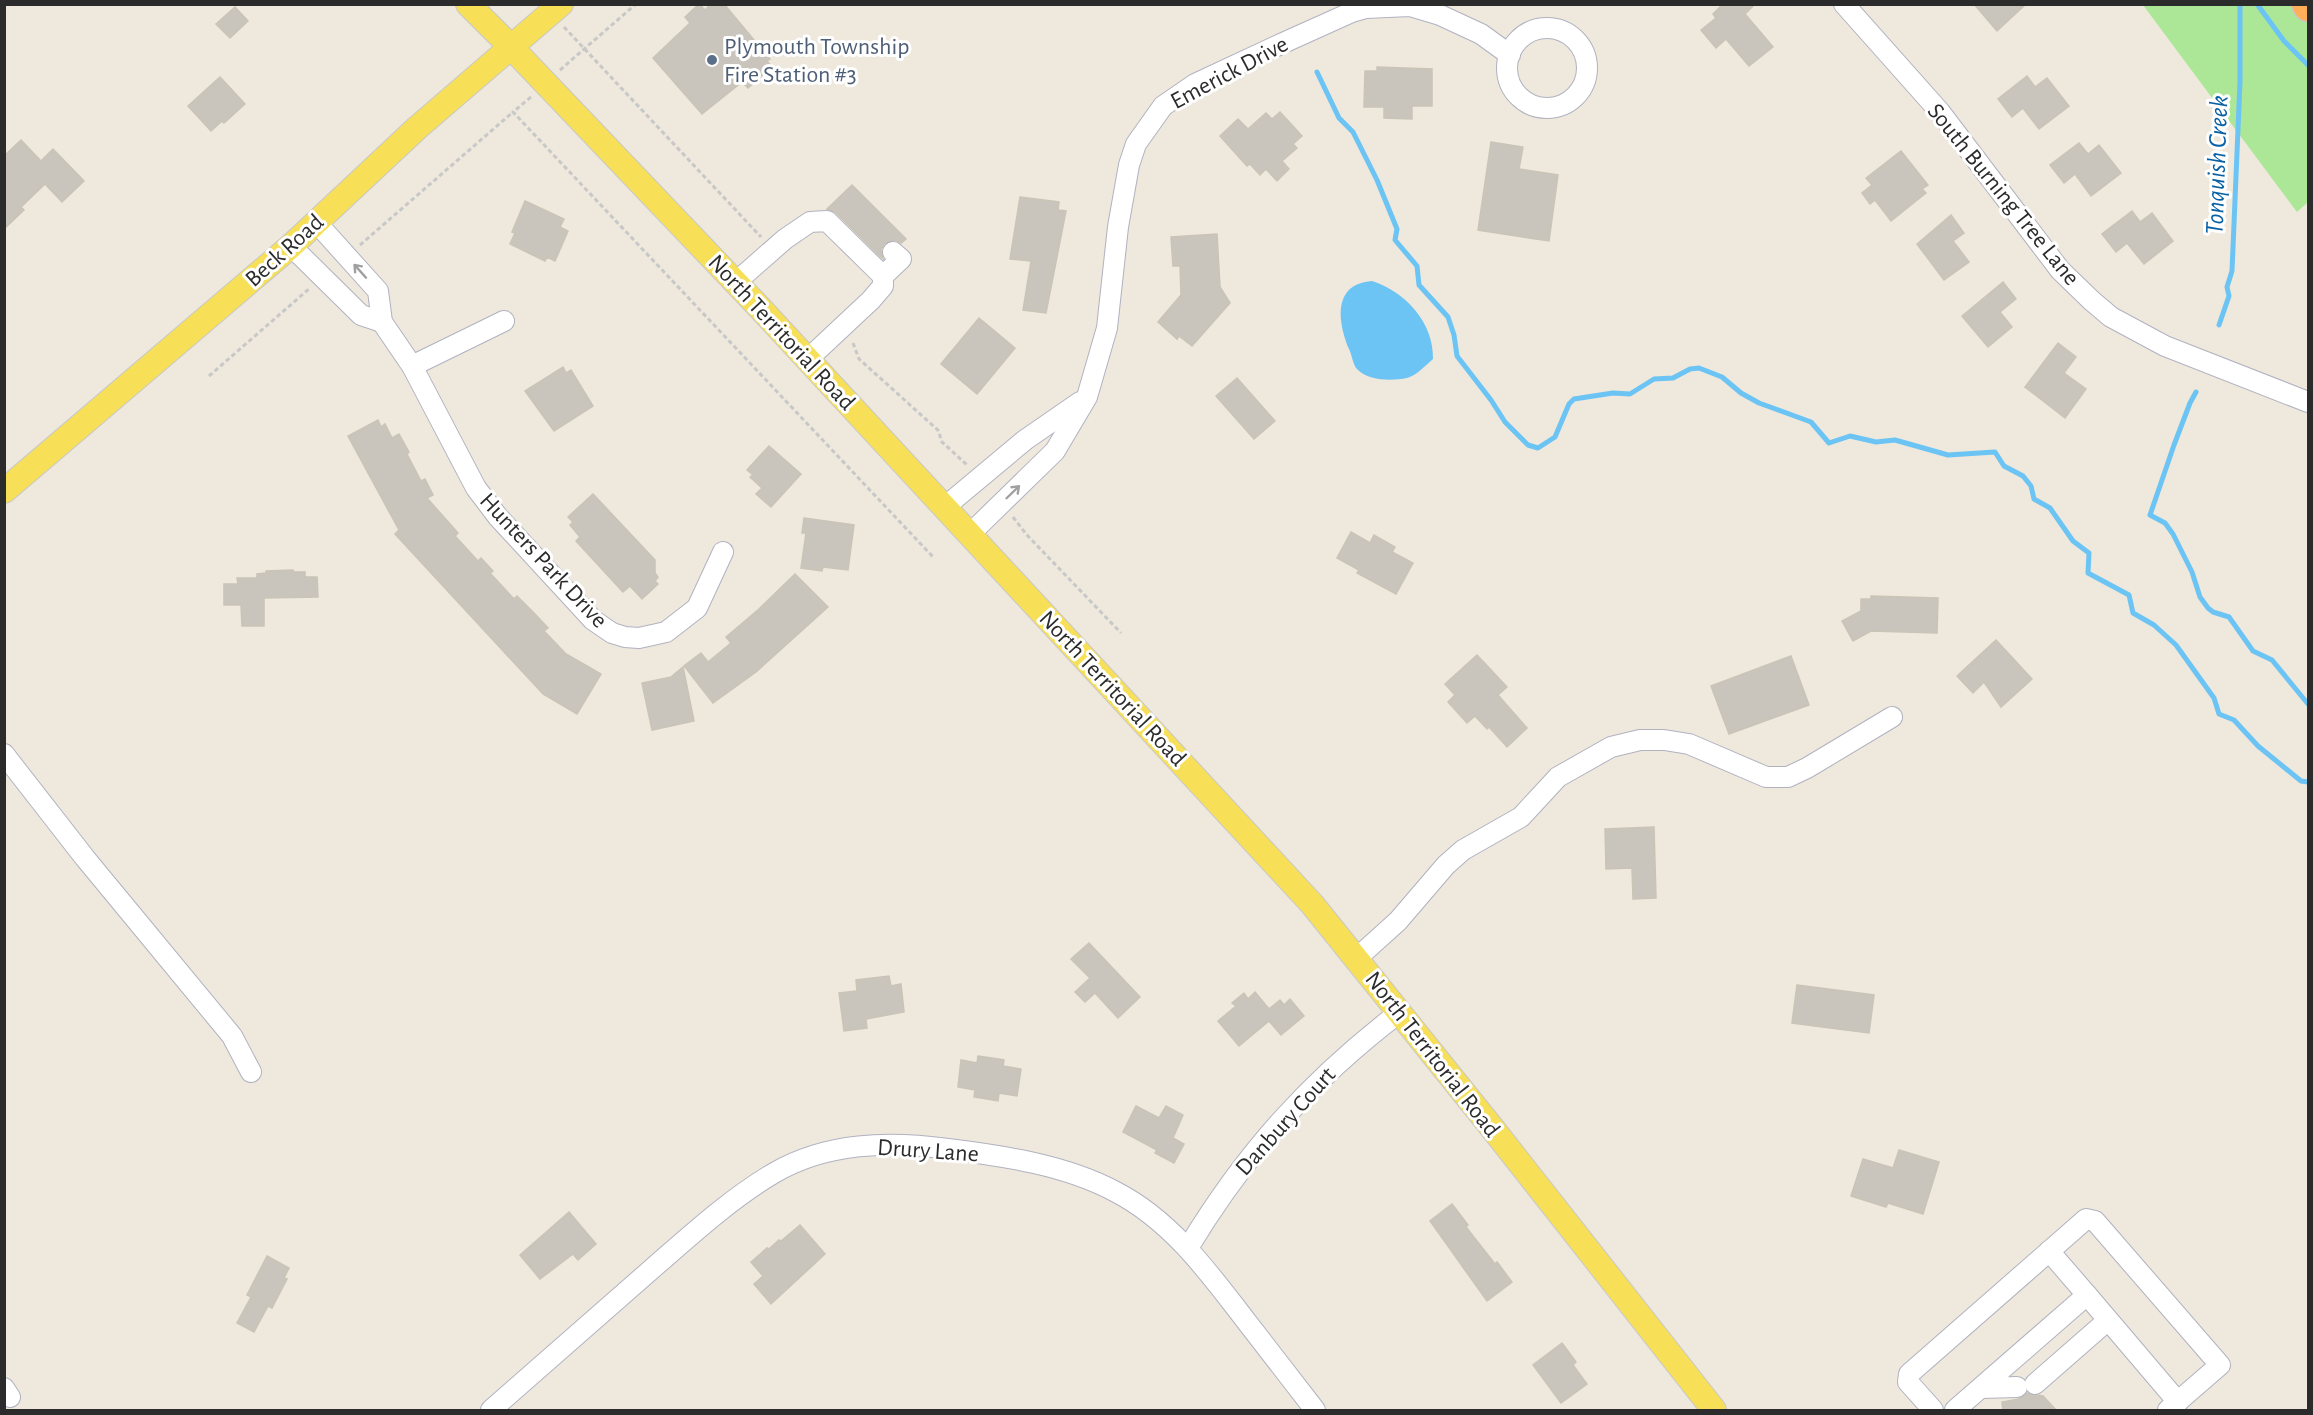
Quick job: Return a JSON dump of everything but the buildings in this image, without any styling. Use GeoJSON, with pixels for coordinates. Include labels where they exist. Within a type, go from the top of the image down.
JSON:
{"type":"FeatureCollection","features":[{"type":"Feature","properties":{"kind":"main road","name":"North Territorial Road"},"geometry":{"type":"LineString","coordinates":[[468,4],[511,46],[736,282],[946,506],[1312,904],[1358,958],[1714,1410]]}},
{"type":"Feature","properties":{"kind":"main road","name":"Beck Road"},"geometry":{"type":"LineString","coordinates":[[4,491],[291,246],[417,128],[561,4]]}},
{"type":"Feature","properties":{"kind":"street","name":"South Burning Tree Lane"},"geometry":{"type":"LineString","coordinates":[[1844,4],[1940,112],[2060,270],[2092,302],[2111,317],[2165,346],[2288,392],[2308,402]]}},
{"type":"Feature","properties":{"kind":"street","name":"Emerick Drive"},"geometry":{"type":"LineString","coordinates":[[971,533],[1055,451],[1087,397],[1107,328],[1118,227],[1129,165],[1136,144],[1162,106],[1195,84],[1293,38],[1366,8],[1410,6],[1440,15],[1481,34],[1509,55]]}},
{"type":"Feature","properties":{"kind":"street"},"geometry":{"type":"LineString","coordinates":[[1546,28],[1559,30],[1570,36],[1585,56],[1587,69],[1585,81],[1579,93],[1569,102],[1556,108],[1543,109],[1530,105],[1519,97],[1511,86],[1507,73],[1509,55],[1522,37],[1533,30],[1546,28]]}},
{"type":"Feature","properties":{"kind":"street"},"geometry":{"type":"LineString","coordinates":[[736,282],[810,222],[827,221],[883,276],[883,286],[871,300],[808,359]]}},
{"type":"Feature","properties":{"kind":"street","name":"Hunters Park Drive"},"geometry":{"type":"LineString","coordinates":[[316,222],[378,291],[382,322],[412,366],[476,488],[498,517],[593,620],[602,627],[625,637],[639,638],[666,632],[696,608],[723,552]]}},
{"type":"Feature","properties":{"kind":"street"},"geometry":{"type":"LineString","coordinates":[[291,246],[361,315],[382,322]]}},
{"type":"Feature","properties":{"kind":"street"},"geometry":{"type":"LineString","coordinates":[[883,276],[901,260],[893,252]]}},
{"type":"Feature","properties":{"kind":"street"},"geometry":{"type":"LineString","coordinates":[[412,366],[504,321]]}},
{"type":"Feature","properties":{"kind":"street"},"geometry":{"type":"LineString","coordinates":[[946,506],[1025,440],[1087,397]]}},
{"type":"Feature","properties":{"kind":"street"},"geometry":{"type":"LineString","coordinates":[[1358,958],[1398,921],[1446,865],[1463,850],[1521,817],[1558,777],[1611,747],[1640,740],[1689,744],[1766,777],[1788,777],[1892,717]]}},
{"type":"Feature","properties":{"kind":"street"},"geometry":{"type":"LineString","coordinates":[[4,754],[84,858],[133,914],[232,1036],[251,1072]]}},
{"type":"Feature","properties":{"kind":"street","name":"Danbury Court"},"geometry":{"type":"LineString","coordinates":[[1188,1248],[1229,1184],[1283,1117],[1336,1063],[1400,1012]]}},
{"type":"Feature","properties":{"kind":"street","name":"Drury Lane"},"geometry":{"type":"LineString","coordinates":[[491,1410],[689,1237],[751,1188],[794,1163],[834,1150],[855,1146],[910,1144],[989,1154],[1063,1171],[1117,1192],[1142,1208],[1188,1248],[1212,1276],[1315,1410]]}},
{"type":"Feature","properties":{"kind":"street"},"geometry":{"type":"LineString","coordinates":[[1933,1410],[1908,1382],[1909,1374],[2049,1251],[2086,1219],[2095,1221],[2220,1365],[2173,1406],[2087,1295],[2049,1251]]}},
{"type":"Feature","properties":{"kind":"street"},"geometry":{"type":"LineString","coordinates":[[1955,1410],[2087,1295]]}},
{"type":"Feature","properties":{"kind":"street"},"geometry":{"type":"LineString","coordinates":[[1981,1388],[2026,1386],[2107,1321]]}},
{"type":"Feature","properties":{"kind":"path"},"geometry":{"type":"LineString","coordinates":[[570,61],[636,4]]}},
{"type":"Feature","properties":{"kind":"path"},"geometry":{"type":"LineString","coordinates":[[573,37],[773,250]]}},
{"type":"Feature","properties":{"kind":"path"},"geometry":{"type":"LineString","coordinates":[[356,249],[525,102]]}},
{"type":"Feature","properties":{"kind":"path"},"geometry":{"type":"LineString","coordinates":[[513,112],[934,558]]}},
{"type":"Feature","properties":{"kind":"path"},"geometry":{"type":"LineString","coordinates":[[209,376],[316,283]]}},
{"type":"Feature","properties":{"kind":"green space"},"geometry":{"type":"Polygon","coordinates":[[[2143,5],[2291,5],[2308,23],[2308,202],[2297,212],[2143,5]]]}},
{"type":"Feature","properties":{"kind":"water"},"geometry":{"type":"Polygon","coordinates":[[[1372,281],[1407,301],[1423,321],[1429,333],[1433,359],[1410,377],[1395,380],[1374,378],[1363,374],[1354,363],[1342,327],[1341,306],[1350,289],[1372,281]]]}},
{"type":"Feature","properties":{"kind":"waterway","name":"Tonquish Creek"},"geometry":{"type":"LineString","coordinates":[[2219,325],[2229,296],[2227,287],[2232,271],[2240,82],[2240,4]]}},
{"type":"Feature","properties":{"kind":"waterway"},"geometry":{"type":"LineString","coordinates":[[2257,4],[2284,41],[2308,65]]}},
{"type":"Feature","properties":{"kind":"waterway"},"geometry":{"type":"LineString","coordinates":[[1317,72],[1339,118],[1353,132],[1377,180],[1397,229],[1395,240],[1417,266],[1419,285],[1448,317],[1457,356],[1505,422],[1528,445],[1538,448],[1555,437],[1569,404],[1574,399],[1613,393],[1630,394],[1654,379],[1673,378],[1690,369],[1699,368],[1722,377],[1741,393],[1759,403],[1811,422],[1829,443],[1850,436],[1876,442],[1895,440],[1948,455],[1995,452],[2004,466],[2023,476],[2031,486],[2034,499],[2050,508],[2073,541],[2089,553],[2088,573],[2129,595],[2133,613],[2154,625],[2176,645],[2214,698],[2219,714],[2234,720],[2258,746],[2301,781],[2308,782]]}},
{"type":"Feature","properties":{"kind":"waterway","name":"Tonquish Creek"},"geometry":{"type":"LineString","coordinates":[[2196,392],[2174,445],[2150,515],[2165,523],[2173,534],[2192,572],[2200,597],[2208,608],[2229,617],[2253,651],[2272,660],[2308,704]]}},
{"type":"Feature","properties":{"kind":"place","name":"Plymouth Township Fire Station #3"},"geometry":{"type":"Point","coordinates":[712,60]}}]}
